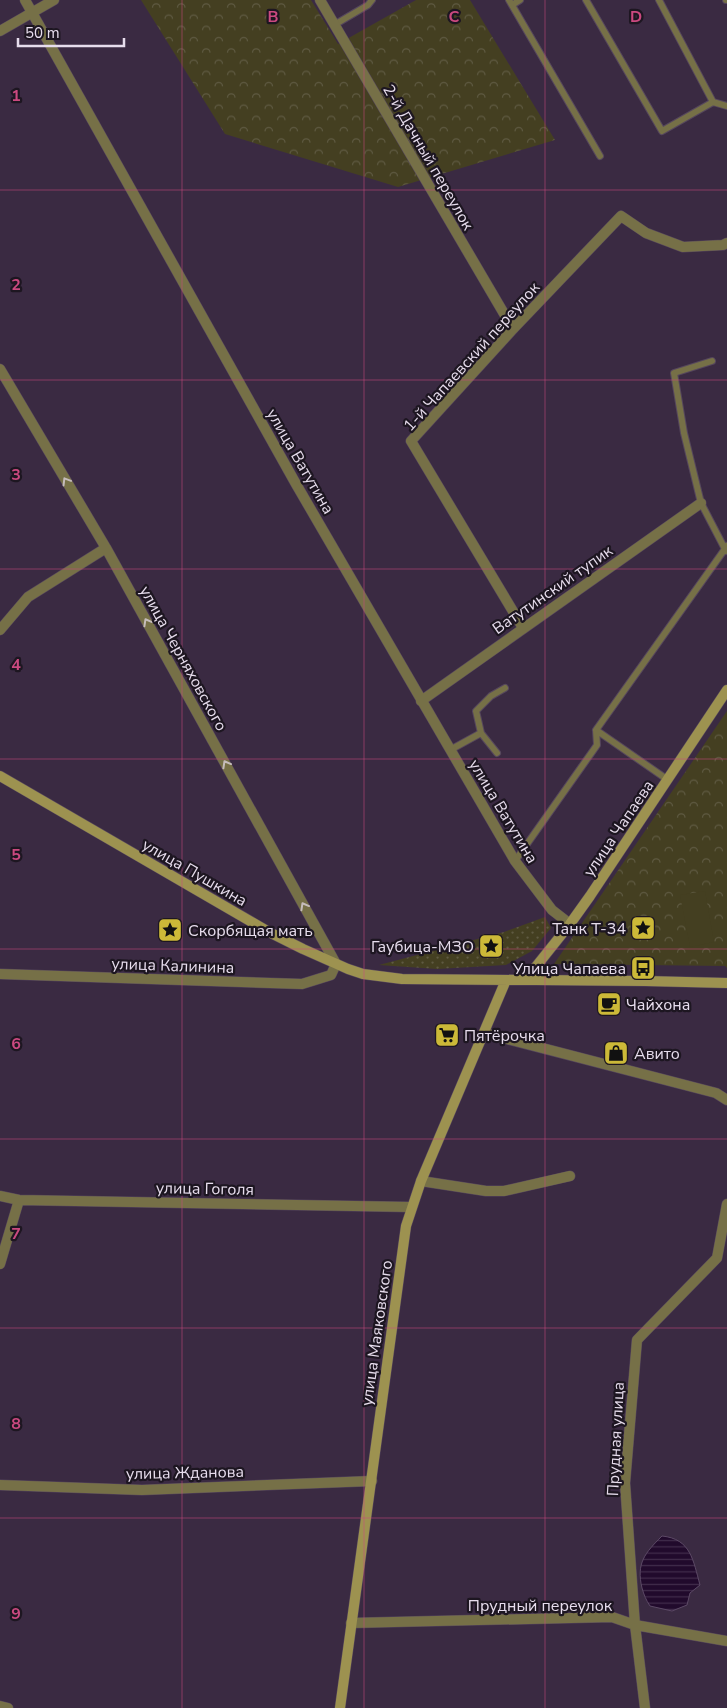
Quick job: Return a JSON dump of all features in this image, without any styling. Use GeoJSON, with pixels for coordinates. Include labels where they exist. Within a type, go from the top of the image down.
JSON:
{"type":"FeatureCollection","features":[{"type":"Feature","properties":{"kind":"street","name":"улица Ватутина"},"geometry":{"type":"LineString","coordinates":[[25,0],[296,484],[515,861],[552,910],[570,924]]}},
{"type":"Feature","properties":{"kind":"street"},"geometry":{"type":"LineString","coordinates":[[0,31],[54,0]]}},
{"type":"Feature","properties":{"kind":"street","name":"2-й Дачный переулок"},"geometry":{"type":"LineString","coordinates":[[320,0],[513,329]]}},
{"type":"Feature","properties":{"kind":"street","name":"1-й Чапаевский переулок"},"geometry":{"type":"LineString","coordinates":[[523,628],[411,441],[513,329],[621,216],[646,233],[683,247],[727,244]]}},
{"type":"Feature","properties":{"kind":"street","name":"улица Черняховского"},"geometry":{"type":"LineString","coordinates":[[0,369],[106,548],[336,964]]}},
{"type":"Feature","properties":{"kind":"street","name":"Ватутинский тупик"},"geometry":{"type":"LineString","coordinates":[[421,701],[701,503]]}},
{"type":"Feature","properties":{"kind":"street"},"geometry":{"type":"LineString","coordinates":[[0,630],[28,597],[106,548]]}},
{"type":"Feature","properties":{"kind":"street","name":"улица Чапаева"},"geometry":{"type":"LineString","coordinates":[[532,980],[534,968],[570,924],[727,690]]}},
{"type":"Feature","properties":{"kind":"street","name":"улица Пушкина"},"geometry":{"type":"LineString","coordinates":[[0,776],[270,932],[302,949],[363,974],[402,980],[727,983]]}},
{"type":"Feature","properties":{"kind":"street","name":"улица Калинина"},"geometry":{"type":"LineString","coordinates":[[0,974],[302,984],[331,975],[336,964]]}},
{"type":"Feature","properties":{"kind":"street","name":"улица Маяковского"},"geometry":{"type":"LineString","coordinates":[[340,1708],[406,1226],[420,1181],[506,980]]}},
{"type":"Feature","properties":{"kind":"street"},"geometry":{"type":"LineString","coordinates":[[484,1033],[716,1093],[727,1100]]}},
{"type":"Feature","properties":{"kind":"street"},"geometry":{"type":"LineString","coordinates":[[420,1181],[486,1191],[504,1190],[570,1176]]}},
{"type":"Feature","properties":{"kind":"street","name":"улица Гоголя"},"geometry":{"type":"LineString","coordinates":[[0,1196],[19,1200],[411,1207]]}},
{"type":"Feature","properties":{"kind":"street"},"geometry":{"type":"LineString","coordinates":[[0,1264],[19,1200]]}},
{"type":"Feature","properties":{"kind":"street","name":"Прудная улица"},"geometry":{"type":"LineString","coordinates":[[645,1708],[635,1625],[625,1483],[637,1340],[717,1258],[727,1204]]}},
{"type":"Feature","properties":{"kind":"street","name":"улица Жданова"},"geometry":{"type":"LineString","coordinates":[[0,1485],[142,1490],[372,1481]]}},
{"type":"Feature","properties":{"kind":"street","name":"Прудный переулок"},"geometry":{"type":"LineString","coordinates":[[351,1623],[612,1617],[635,1625],[727,1642]]}},
{"type":"Feature","properties":{"kind":"street"},"geometry":{"type":"LineString","coordinates":[[0,1706],[8,1708]]}},
{"type":"Feature","properties":{"kind":"lane"},"geometry":{"type":"LineString","coordinates":[[334,25],[368,5],[372,0]]}},
{"type":"Feature","properties":{"kind":"lane"},"geometry":{"type":"LineString","coordinates":[[520,0],[510,3],[600,156]]}},
{"type":"Feature","properties":{"kind":"lane"},"geometry":{"type":"LineString","coordinates":[[586,0],[662,131],[713,102],[727,106]]}},
{"type":"Feature","properties":{"kind":"lane"},"geometry":{"type":"LineString","coordinates":[[659,0],[713,102]]}},
{"type":"Feature","properties":{"kind":"lane"},"geometry":{"type":"LineString","coordinates":[[515,861],[597,745],[596,730],[726,549],[701,503],[684,433],[674,373],[712,361]]}},
{"type":"Feature","properties":{"kind":"lane"},"geometry":{"type":"LineString","coordinates":[[497,753],[481,733],[476,711],[491,696],[505,688]]}},
{"type":"Feature","properties":{"kind":"lane"},"geometry":{"type":"LineString","coordinates":[[596,730],[668,780]]}},
{"type":"Feature","properties":{"kind":"lane"},"geometry":{"type":"LineString","coordinates":[[450,750],[481,733]]}},
{"type":"Feature","properties":{"kind":"green space"},"geometry":{"type":"Polygon","coordinates":[[[141,0],[311,0],[338,44],[416,0],[470,0],[555,140],[398,187],[225,134],[141,0]]]}},
{"type":"Feature","properties":{"kind":"green space"},"geometry":{"type":"Polygon","coordinates":[[[727,711],[727,968],[725,966],[554,964],[727,711]]]}},
{"type":"Feature","properties":{"kind":"green space"},"geometry":{"type":"Polygon","coordinates":[[[705,891],[714,942],[690,947],[680,895],[705,891]]]}},
{"type":"Feature","properties":{"kind":"green space"},"geometry":{"type":"Polygon","coordinates":[[[545,917],[551,928],[532,951],[506,965],[437,969],[379,965],[504,932],[545,917]]]}},
{"type":"Feature","properties":{"kind":"shaded area"},"geometry":{"type":"Polygon","coordinates":[[[662,1536],[679,1541],[685,1546],[693,1559],[700,1585],[690,1593],[687,1605],[672,1611],[650,1606],[646,1600],[640,1579],[643,1559],[662,1536]]]}},
{"type":"Feature","properties":{"kind":"place","name":"Танк Т-34"},"geometry":{"type":"Point","coordinates":[643,928]}},
{"type":"Feature","properties":{"kind":"place","name":"Скорбящая мать"},"geometry":{"type":"Point","coordinates":[170,930]}},
{"type":"Feature","properties":{"kind":"place","name":"Гаубица-МЗО"},"geometry":{"type":"Point","coordinates":[491,946]}},
{"type":"Feature","properties":{"kind":"place","name":"Улица Чапаева"},"geometry":{"type":"Point","coordinates":[643,968]}},
{"type":"Feature","properties":{"kind":"place","name":"Чайхона"},"geometry":{"type":"Point","coordinates":[609,1004]}},
{"type":"Feature","properties":{"kind":"place","name":"Пятёрочка"},"geometry":{"type":"Point","coordinates":[447,1035]}},
{"type":"Feature","properties":{"kind":"place","name":"Авито"},"geometry":{"type":"Point","coordinates":[616,1053]}}]}
